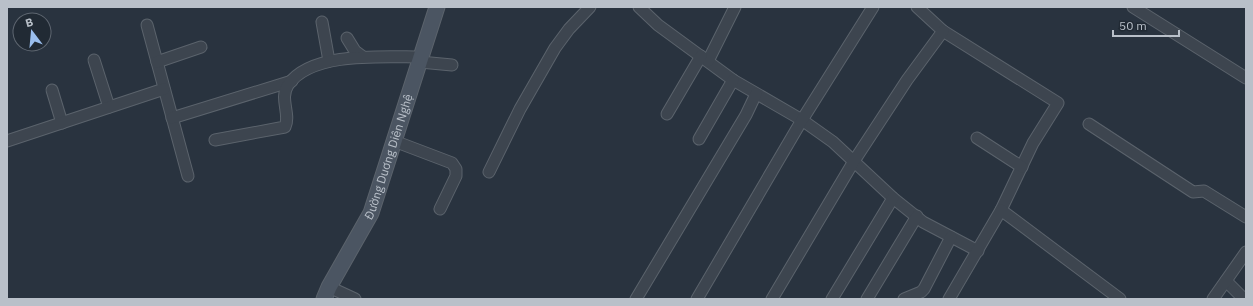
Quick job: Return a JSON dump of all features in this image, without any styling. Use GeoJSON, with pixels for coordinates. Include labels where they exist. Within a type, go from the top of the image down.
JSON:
{"type":"FeatureCollection","features":[{"type":"Feature","properties":{"kind":"street","name":"Đường Duơng Diên Nghệ"},"geometry":{"type":"LineString","coordinates":[[326,293],[371,213],[438,7]]}},
{"type":"Feature","properties":{"kind":"street"},"geometry":{"type":"LineString","coordinates":[[489,172],[520,109],[555,48],[569,29],[590,7]]}},
{"type":"Feature","properties":{"kind":"street"},"geometry":{"type":"LineString","coordinates":[[639,7],[658,25],[733,80],[802,120],[833,142],[893,198],[924,222],[978,251]]}},
{"type":"Feature","properties":{"kind":"street"},"geometry":{"type":"LineString","coordinates":[[667,114],[704,59],[736,7]]}},
{"type":"Feature","properties":{"kind":"street"},"geometry":{"type":"LineString","coordinates":[[697,299],[802,120],[873,7]]}},
{"type":"Feature","properties":{"kind":"street"},"geometry":{"type":"LineString","coordinates":[[917,7],[944,31],[1058,102],[1034,143],[1001,210],[951,298]]}},
{"type":"Feature","properties":{"kind":"street"},"geometry":{"type":"LineString","coordinates":[[1133,7],[1246,78]]}},
{"type":"Feature","properties":{"kind":"street"},"geometry":{"type":"LineString","coordinates":[[322,22],[329,61]]}},
{"type":"Feature","properties":{"kind":"street"},"geometry":{"type":"LineString","coordinates":[[147,25],[188,176]]}},
{"type":"Feature","properties":{"kind":"street"},"geometry":{"type":"LineString","coordinates":[[772,299],[854,161],[907,80],[944,31]]}},
{"type":"Feature","properties":{"kind":"street"},"geometry":{"type":"LineString","coordinates":[[347,38],[355,51],[363,57]]}},
{"type":"Feature","properties":{"kind":"street"},"geometry":{"type":"LineString","coordinates":[[157,62],[201,47]]}},
{"type":"Feature","properties":{"kind":"street"},"geometry":{"type":"LineString","coordinates":[[215,140],[285,127],[287,119],[284,100],[287,86],[298,75],[312,67],[329,61],[363,57],[421,59],[452,64]]}},
{"type":"Feature","properties":{"kind":"street"},"geometry":{"type":"LineString","coordinates":[[94,60],[109,107]]}},
{"type":"Feature","properties":{"kind":"street"},"geometry":{"type":"LineString","coordinates":[[699,139],[733,80]]}},
{"type":"Feature","properties":{"kind":"street"},"geometry":{"type":"LineString","coordinates":[[172,118],[292,81]]}},
{"type":"Feature","properties":{"kind":"street"},"geometry":{"type":"LineString","coordinates":[[52,90],[62,123]]}},
{"type":"Feature","properties":{"kind":"street"},"geometry":{"type":"LineString","coordinates":[[7,141],[164,90]]}},
{"type":"Feature","properties":{"kind":"street"},"geometry":{"type":"LineString","coordinates":[[636,299],[746,115],[756,94]]}},
{"type":"Feature","properties":{"kind":"street"},"geometry":{"type":"LineString","coordinates":[[1089,124],[1193,192],[1204,191],[1246,217]]}},
{"type":"Feature","properties":{"kind":"street"},"geometry":{"type":"LineString","coordinates":[[977,138],[1022,168]]}},
{"type":"Feature","properties":{"kind":"street"},"geometry":{"type":"LineString","coordinates":[[394,142],[452,163],[456,169],[456,176],[440,209]]}},
{"type":"Feature","properties":{"kind":"street"},"geometry":{"type":"LineString","coordinates":[[832,299],[893,198]]}},
{"type":"Feature","properties":{"kind":"street"},"geometry":{"type":"LineString","coordinates":[[1001,210],[1120,299]]}},
{"type":"Feature","properties":{"kind":"street"},"geometry":{"type":"LineString","coordinates":[[867,299],[917,216]]}},
{"type":"Feature","properties":{"kind":"street"},"geometry":{"type":"LineString","coordinates":[[904,299],[921,292],[924,289],[952,237]]}},
{"type":"Feature","properties":{"kind":"street"},"geometry":{"type":"LineString","coordinates":[[1213,299],[1246,252]]}},
{"type":"Feature","properties":{"kind":"street"},"geometry":{"type":"LineString","coordinates":[[1226,281],[1244,299]]}},
{"type":"Feature","properties":{"kind":"street"},"geometry":{"type":"LineString","coordinates":[[326,293],[355,299]]}}]}
